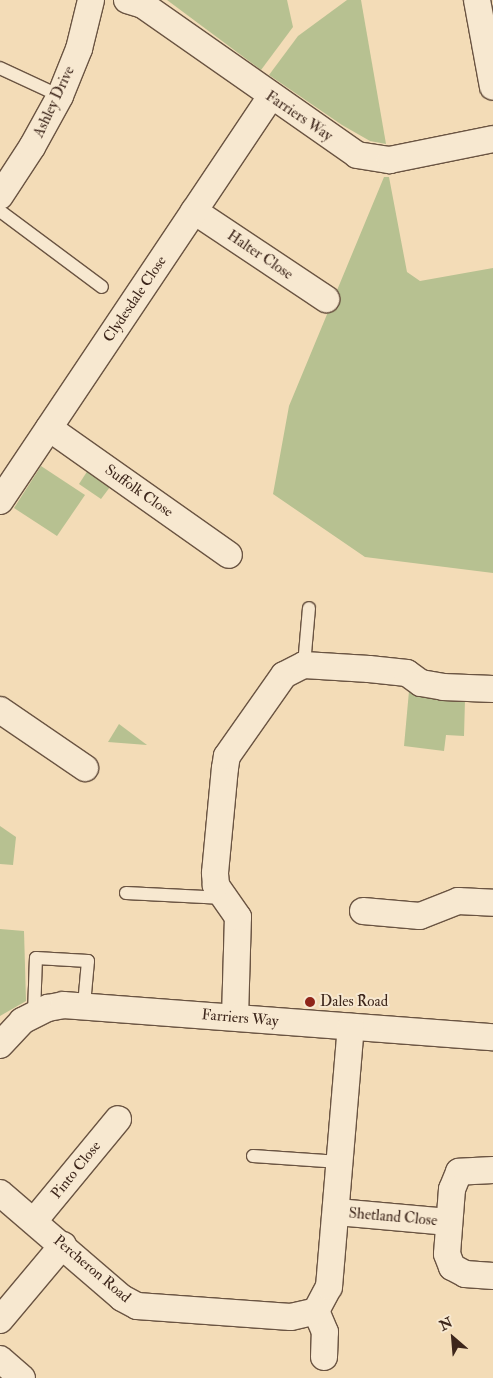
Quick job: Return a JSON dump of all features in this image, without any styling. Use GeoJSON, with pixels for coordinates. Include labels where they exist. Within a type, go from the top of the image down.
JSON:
{"type":"FeatureCollection","features":[{"type":"Feature","properties":{"kind":"street","name":"Ashley Drive"},"geometry":{"type":"LineString","coordinates":[[0,196],[32,147],[60,96],[79,49],[91,0]]}},
{"type":"Feature","properties":{"kind":"street","name":"Farriers Way"},"geometry":{"type":"LineString","coordinates":[[127,0],[143,5],[270,97],[356,155],[372,159],[394,159],[493,139]]}},
{"type":"Feature","properties":{"kind":"street"},"geometry":{"type":"LineString","coordinates":[[477,0],[493,87]]}},
{"type":"Feature","properties":{"kind":"street","name":"Clydesdale Close"},"geometry":{"type":"LineString","coordinates":[[0,501],[270,97]]}},
{"type":"Feature","properties":{"kind":"street","name":"Halter Close"},"geometry":{"type":"LineString","coordinates":[[194,211],[326,299]]}},
{"type":"Feature","properties":{"kind":"street","name":"Suffolk Close"},"geometry":{"type":"LineString","coordinates":[[49,428],[229,555]]}},
{"type":"Feature","properties":{"kind":"street"},"geometry":{"type":"LineString","coordinates":[[235,1017],[240,929],[238,917],[216,885],[214,873],[227,756],[284,675],[304,665],[407,673],[422,683],[443,688],[493,689]]}},
{"type":"Feature","properties":{"kind":"street"},"geometry":{"type":"LineString","coordinates":[[0,710],[85,768]]}},
{"type":"Feature","properties":{"kind":"street"},"geometry":{"type":"LineString","coordinates":[[363,911],[420,916],[458,901],[493,903]]}},
{"type":"Feature","properties":{"kind":"street","name":"Farriers Way"},"geometry":{"type":"LineString","coordinates":[[0,1045],[22,1021],[34,1014],[63,1005],[493,1037]]}},
{"type":"Feature","properties":{"kind":"street"},"geometry":{"type":"LineString","coordinates":[[324,1357],[325,1332],[316,1311],[329,1287],[337,1212],[351,1027]]}},
{"type":"Feature","properties":{"kind":"street","name":"Pinto Close"},"geometry":{"type":"LineString","coordinates":[[34,1221],[118,1119]]}},
{"type":"Feature","properties":{"kind":"street","name":"Shetland Close"},"geometry":{"type":"LineString","coordinates":[[493,1170],[459,1172],[452,1189],[447,1254],[452,1268],[465,1274],[493,1276]]}},
{"type":"Feature","properties":{"kind":"street","name":"Percheron Road"},"geometry":{"type":"LineString","coordinates":[[0,1193],[63,1245],[122,1298],[137,1306],[291,1317],[316,1311]]}},
{"type":"Feature","properties":{"kind":"street","name":"Shetland Close"},"geometry":{"type":"LineString","coordinates":[[337,1212],[449,1222]]}},
{"type":"Feature","properties":{"kind":"street"},"geometry":{"type":"LineString","coordinates":[[0,1320],[63,1245]]}},
{"type":"Feature","properties":{"kind":"street"},"geometry":{"type":"LineString","coordinates":[[0,1359],[22,1378]]}},
{"type":"Feature","properties":{"kind":"lane"},"geometry":{"type":"LineString","coordinates":[[0,68],[60,96]]}},
{"type":"Feature","properties":{"kind":"lane"},"geometry":{"type":"LineString","coordinates":[[0,211],[102,287]]}},
{"type":"Feature","properties":{"kind":"lane"},"geometry":{"type":"LineString","coordinates":[[304,665],[309,608]]}},
{"type":"Feature","properties":{"kind":"lane"},"geometry":{"type":"LineString","coordinates":[[126,893],[224,898]]}},
{"type":"Feature","properties":{"kind":"lane"},"geometry":{"type":"LineString","coordinates":[[34,1014],[36,958],[88,961],[84,1006]]}},
{"type":"Feature","properties":{"kind":"lane"},"geometry":{"type":"LineString","coordinates":[[253,1156],[340,1162]]}},
{"type":"Feature","properties":{"kind":"green space"},"geometry":{"type":"Polygon","coordinates":[[[167,0],[287,0],[293,27],[261,70],[167,0]]]}},
{"type":"Feature","properties":{"kind":"green space"},"geometry":{"type":"Polygon","coordinates":[[[347,0],[361,0],[386,144],[370,141],[342,125],[269,75],[298,36],[347,0]]]}},
{"type":"Feature","properties":{"kind":"green space"},"geometry":{"type":"Polygon","coordinates":[[[384,177],[389,177],[407,272],[420,281],[493,268],[493,573],[365,557],[273,494],[289,406],[384,177]]]}},
{"type":"Feature","properties":{"kind":"green space"},"geometry":{"type":"Polygon","coordinates":[[[41,466],[85,495],[57,536],[14,508],[41,466]]]}},
{"type":"Feature","properties":{"kind":"green space"},"geometry":{"type":"Polygon","coordinates":[[[90,467],[113,483],[101,499],[79,484],[90,467]]]}},
{"type":"Feature","properties":{"kind":"green space"},"geometry":{"type":"Polygon","coordinates":[[[409,691],[465,700],[464,736],[446,735],[444,751],[404,746],[409,691]]]}},
{"type":"Feature","properties":{"kind":"green space"},"geometry":{"type":"Polygon","coordinates":[[[119,724],[147,745],[108,742],[119,724]]]}},
{"type":"Feature","properties":{"kind":"green space"},"geometry":{"type":"Polygon","coordinates":[[[0,826],[16,837],[13,865],[0,864],[0,826]]]}},
{"type":"Feature","properties":{"kind":"green space"},"geometry":{"type":"Polygon","coordinates":[[[0,929],[24,931],[26,1001],[0,1016],[0,929]]]}},
{"type":"Feature","properties":{"kind":"place","name":"Dales Road"},"geometry":{"type":"Point","coordinates":[310,1002]}}]}
